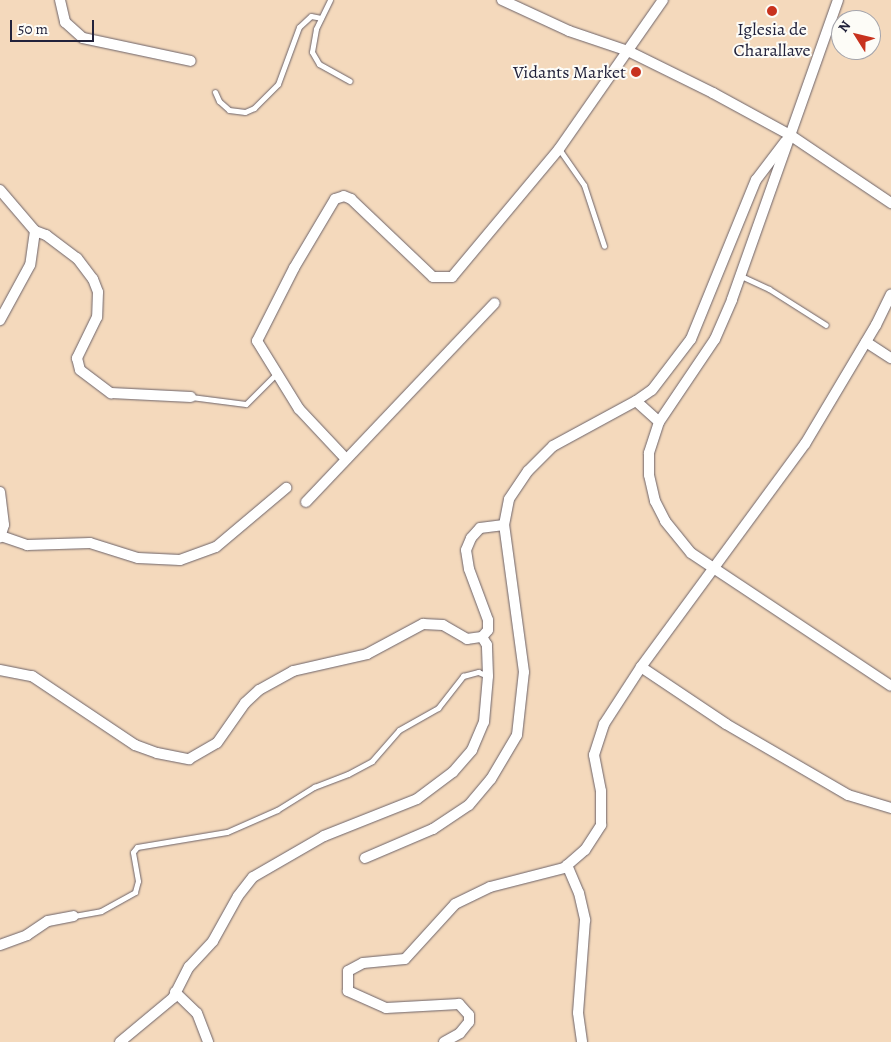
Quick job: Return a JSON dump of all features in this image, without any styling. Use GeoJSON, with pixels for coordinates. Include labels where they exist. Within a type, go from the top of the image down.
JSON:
{"type":"FeatureCollection","features":[{"type":"Feature","properties":{"kind":"street"},"geometry":{"type":"LineString","coordinates":[[60,0],[65,22],[83,38],[191,61]]}},
{"type":"Feature","properties":{"kind":"street"},"geometry":{"type":"LineString","coordinates":[[502,0],[570,31],[628,52],[790,135],[891,203]]}},
{"type":"Feature","properties":{"kind":"street"},"geometry":{"type":"LineString","coordinates":[[346,459],[310,422],[275,375],[258,347],[258,337],[308,245],[338,198],[351,199],[428,274],[438,279],[448,279],[456,274],[559,149],[663,0]]}},
{"type":"Feature","properties":{"kind":"street"},"geometry":{"type":"LineString","coordinates":[[838,0],[741,276],[715,339],[659,422],[649,453],[655,502],[665,521],[686,546],[711,569],[891,686]]}},
{"type":"Feature","properties":{"kind":"street"},"geometry":{"type":"LineString","coordinates":[[364,858],[433,829],[468,805],[491,779],[517,735],[524,672],[504,525],[509,499],[528,472],[554,446],[636,401],[652,390],[691,339],[756,180],[790,135]]}},
{"type":"Feature","properties":{"kind":"street"},"geometry":{"type":"LineString","coordinates":[[0,190],[35,231],[42,232],[77,258],[93,279],[98,292],[97,317],[77,358],[80,370],[111,393],[190,397]]}},
{"type":"Feature","properties":{"kind":"street"},"geometry":{"type":"LineString","coordinates":[[0,320],[30,265],[35,231]]}},
{"type":"Feature","properties":{"kind":"street"},"geometry":{"type":"LineString","coordinates":[[444,1042],[460,1033],[469,1022],[469,1015],[459,1004],[386,1008],[348,991],[348,971],[363,963],[405,959],[455,904],[490,887],[568,865],[586,850],[601,825],[601,791],[594,755],[604,724],[641,667],[711,569],[805,444],[866,342],[891,294]]}},
{"type":"Feature","properties":{"kind":"street"},"geometry":{"type":"LineString","coordinates":[[306,502],[496,302]]}},
{"type":"Feature","properties":{"kind":"street"},"geometry":{"type":"LineString","coordinates":[[866,342],[891,358]]}},
{"type":"Feature","properties":{"kind":"street"},"geometry":{"type":"LineString","coordinates":[[636,401],[659,422]]}},
{"type":"Feature","properties":{"kind":"street"},"geometry":{"type":"LineString","coordinates":[[0,492],[4,525],[0,537],[27,545],[90,543],[138,558],[180,560],[216,547],[286,488]]}},
{"type":"Feature","properties":{"kind":"street"},"geometry":{"type":"LineString","coordinates":[[0,670],[32,676],[136,745],[157,754],[189,759],[217,743],[239,710],[259,690],[292,671],[368,654],[423,624],[443,625],[467,639],[482,637],[488,630],[488,620],[469,569],[466,550],[471,538],[480,528],[504,525]]}},
{"type":"Feature","properties":{"kind":"street"},"geometry":{"type":"LineString","coordinates":[[120,1042],[175,992],[189,967],[213,941],[238,896],[253,877],[324,836],[417,799],[453,772],[472,750],[482,731],[486,714],[488,676],[486,645],[482,637]]}},
{"type":"Feature","properties":{"kind":"street"},"geometry":{"type":"LineString","coordinates":[[641,667],[726,724],[848,795],[891,808]]}},
{"type":"Feature","properties":{"kind":"street"},"geometry":{"type":"LineString","coordinates":[[568,865],[585,920],[578,1013],[582,1042]]}},
{"type":"Feature","properties":{"kind":"street"},"geometry":{"type":"LineString","coordinates":[[0,945],[27,935],[48,921],[74,916]]}},
{"type":"Feature","properties":{"kind":"street"},"geometry":{"type":"LineString","coordinates":[[175,992],[197,1013],[208,1042]]}},
{"type":"Feature","properties":{"kind":"lane"},"geometry":{"type":"LineString","coordinates":[[330,0],[313,36],[313,56],[322,67],[350,81]]}},
{"type":"Feature","properties":{"kind":"lane"},"geometry":{"type":"LineString","coordinates":[[215,92],[219,101],[229,110],[245,112],[254,108],[278,84],[299,27],[311,16],[321,18]]}},
{"type":"Feature","properties":{"kind":"lane"},"geometry":{"type":"LineString","coordinates":[[559,149],[584,185],[604,246]]}},
{"type":"Feature","properties":{"kind":"lane"},"geometry":{"type":"LineString","coordinates":[[741,276],[769,289],[826,325]]}},
{"type":"Feature","properties":{"kind":"lane"},"geometry":{"type":"LineString","coordinates":[[190,397],[246,404],[275,375]]}},
{"type":"Feature","properties":{"kind":"lane"},"geometry":{"type":"LineString","coordinates":[[74,916],[101,911],[135,892],[138,881],[133,852],[137,847],[227,832],[276,810],[314,786],[356,771],[372,761],[399,730],[438,708],[463,676],[478,672],[488,676]]}},
{"type":"Feature","properties":{"kind":"place","name":"Iglesia de Charallave"},"geometry":{"type":"Point","coordinates":[772,11]}},
{"type":"Feature","properties":{"kind":"place","name":"Vidants Market"},"geometry":{"type":"Point","coordinates":[636,72]}}]}
